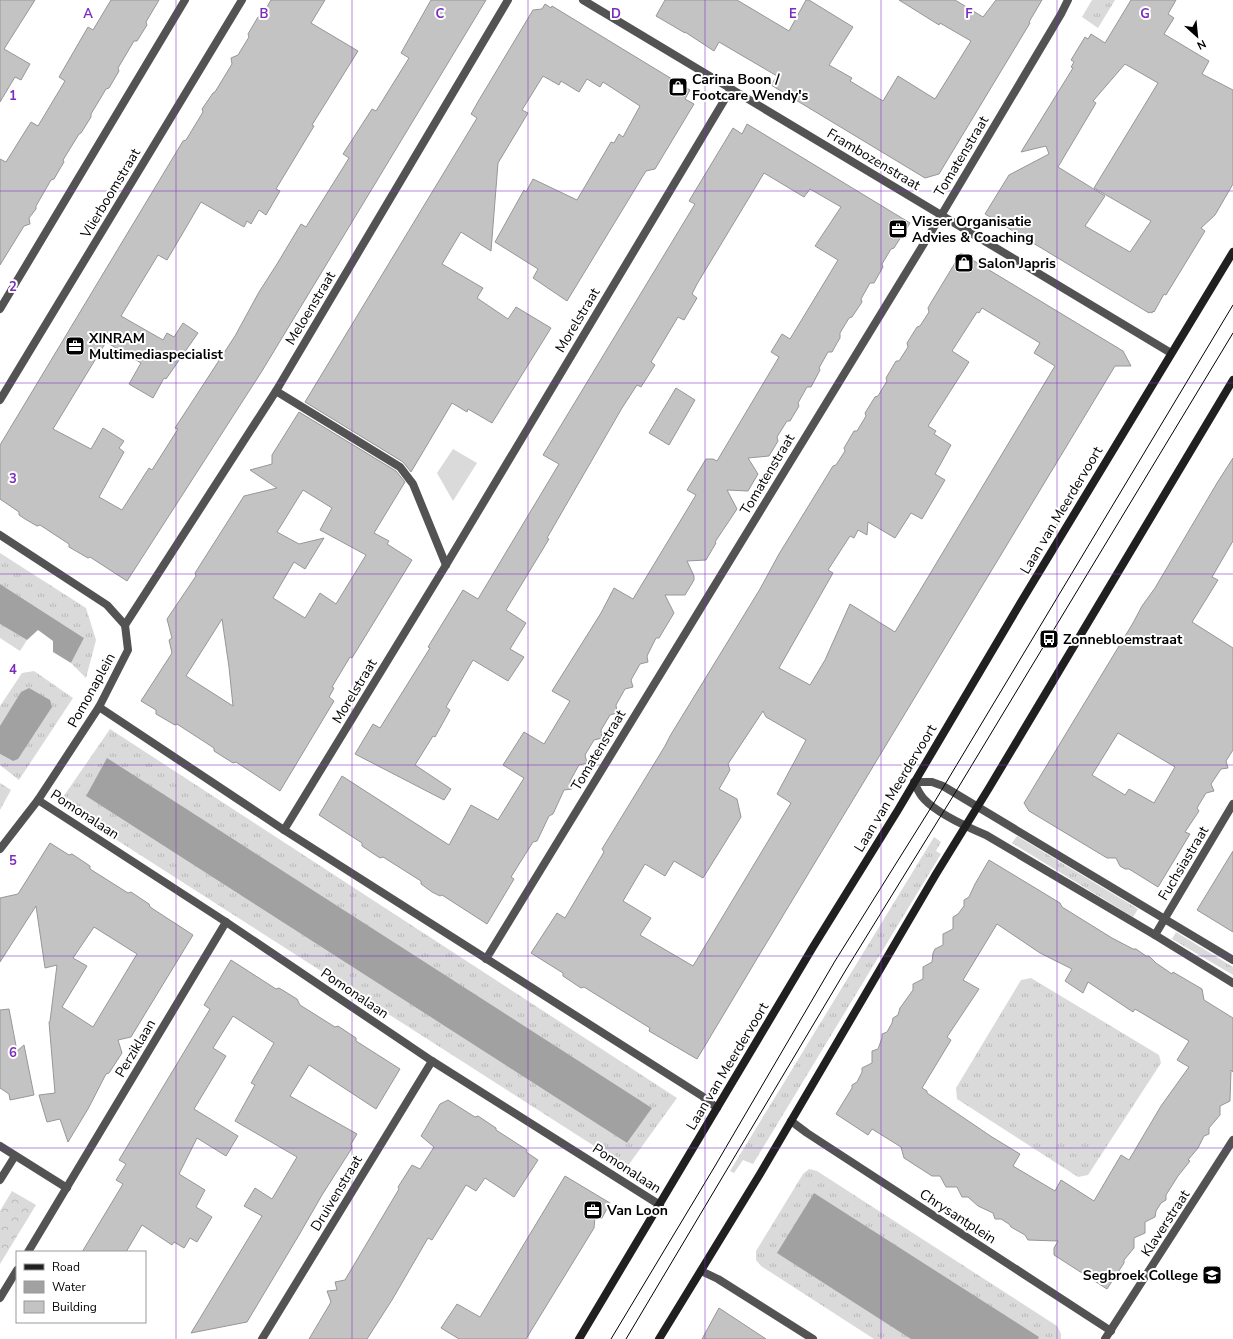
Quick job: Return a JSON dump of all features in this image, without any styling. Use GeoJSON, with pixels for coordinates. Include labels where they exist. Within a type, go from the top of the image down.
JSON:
{"type":"FeatureCollection","features":[{"type":"Feature","properties":{"kind":"street"},"geometry":{"type":"LineString","coordinates":[[0,308],[185,0]]}},
{"type":"Feature","properties":{"kind":"street","name":"Vlierboomstraat"},"geometry":{"type":"LineString","coordinates":[[0,400],[242,0]]}},
{"type":"Feature","properties":{"kind":"street","name":"Meloenstraat"},"geometry":{"type":"LineString","coordinates":[[125,625],[276,391],[508,0]]}},
{"type":"Feature","properties":{"kind":"street","name":"Frambozenstraat"},"geometry":{"type":"LineString","coordinates":[[583,0],[942,214],[1171,353]]}},
{"type":"Feature","properties":{"kind":"street","name":"Tomatenstraat"},"geometry":{"type":"LineString","coordinates":[[486,959],[942,214],[1068,0]]}},
{"type":"Feature","properties":{"kind":"street","name":"Morelstraat"},"geometry":{"type":"LineString","coordinates":[[284,830],[446,565],[731,89]]}},
{"type":"Feature","properties":{"kind":"street","name":"Laan van Meerdervoort"},"geometry":{"type":"LineString","coordinates":[[579,1339],[914,782],[1020,602],[1233,252]]}},
{"type":"Feature","properties":{"kind":"street"},"geometry":{"type":"LineString","coordinates":[[658,1339],[791,1121],[977,806],[1231,389],[1233,380]]}},
{"type":"Feature","properties":{"kind":"street"},"geometry":{"type":"LineString","coordinates":[[276,391],[400,467],[413,484],[446,565]]}},
{"type":"Feature","properties":{"kind":"street"},"geometry":{"type":"LineString","coordinates":[[0,535],[107,605],[125,625]]}},
{"type":"Feature","properties":{"kind":"street","name":"Pomonaplein"},"geometry":{"type":"LineString","coordinates":[[0,849],[38,800],[99,707],[128,650],[125,625]]}},
{"type":"Feature","properties":{"kind":"street"},"geometry":{"type":"LineString","coordinates":[[99,707],[284,830],[702,1096],[717,1108]]}},
{"type":"Feature","properties":{"kind":"street"},"geometry":{"type":"LineString","coordinates":[[1233,960],[943,786],[932,782],[914,782],[922,797],[932,806],[966,826],[986,835],[1233,983]]}},
{"type":"Feature","properties":{"kind":"street","name":"Pomonalaan"},"geometry":{"type":"LineString","coordinates":[[38,800],[226,922],[432,1061],[660,1205]]}},
{"type":"Feature","properties":{"kind":"street","name":"Fuchsiastraat"},"geometry":{"type":"LineString","coordinates":[[1155,935],[1233,804]]}},
{"type":"Feature","properties":{"kind":"street","name":"Perziklaan"},"geometry":{"type":"LineString","coordinates":[[29,1251],[226,922]]}},
{"type":"Feature","properties":{"kind":"street","name":"Druivenstraat"},"geometry":{"type":"LineString","coordinates":[[262,1339],[432,1061]]}},
{"type":"Feature","properties":{"kind":"street","name":"Chrysantplein"},"geometry":{"type":"LineString","coordinates":[[791,1121],[1111,1331]]}},
{"type":"Feature","properties":{"kind":"street","name":"Klaverstraat"},"geometry":{"type":"LineString","coordinates":[[1105,1339],[1233,1140]]}},
{"type":"Feature","properties":{"kind":"street"},"geometry":{"type":"LineString","coordinates":[[0,1146],[67,1188]]}},
{"type":"Feature","properties":{"kind":"street"},"geometry":{"type":"LineString","coordinates":[[0,1180],[15,1156]]}},
{"type":"Feature","properties":{"kind":"street"},"geometry":{"type":"LineString","coordinates":[[700,1271],[718,1279],[813,1339]]}},
{"type":"Feature","properties":{"kind":"street"},"geometry":{"type":"LineString","coordinates":[[0,1298],[16,1272]]}},
{"type":"Feature","properties":{"kind":"green space"},"geometry":{"type":"Polygon","coordinates":[[[1092,0],[1115,0],[1098,28],[1082,17],[1092,0]]]}},
{"type":"Feature","properties":{"kind":"green space"},"geometry":{"type":"Polygon","coordinates":[[[453,449],[477,463],[453,501],[437,473],[453,449]]]}},
{"type":"Feature","properties":{"kind":"green space"},"geometry":{"type":"Polygon","coordinates":[[[0,553],[86,608],[96,640],[86,678],[71,663],[84,638],[0,584],[0,553]]]}},
{"type":"Feature","properties":{"kind":"green space"},"geometry":{"type":"Polygon","coordinates":[[[0,624],[27,640],[20,651],[0,638],[0,624]]]}},
{"type":"Feature","properties":{"kind":"green space"},"geometry":{"type":"Polygon","coordinates":[[[34,671],[73,698],[19,780],[0,765],[0,754],[13,761],[0,726],[0,706],[22,673],[34,671]]]}},
{"type":"Feature","properties":{"kind":"green space"},"geometry":{"type":"Polygon","coordinates":[[[110,729],[677,1098],[627,1167],[59,803],[110,729]],[[107,759],[86,796],[627,1143],[652,1108],[107,759]]]}},
{"type":"Feature","properties":{"kind":"green space"},"geometry":{"type":"Polygon","coordinates":[[[0,783],[11,790],[0,810],[0,783]]]}},
{"type":"Feature","properties":{"kind":"green space"},"geometry":{"type":"Polygon","coordinates":[[[1017,836],[1138,909],[1133,917],[1012,843],[1017,836]]]}},
{"type":"Feature","properties":{"kind":"green space"},"geometry":{"type":"Polygon","coordinates":[[[934,837],[941,842],[936,851],[941,854],[753,1164],[743,1160],[734,1173],[730,1171],[934,837]]]}},
{"type":"Feature","properties":{"kind":"green space"},"geometry":{"type":"Polygon","coordinates":[[[1176,932],[1233,967],[1233,975],[1172,939],[1176,932]]]}},
{"type":"Feature","properties":{"kind":"green space"},"geometry":{"type":"Polygon","coordinates":[[[1031,978],[1159,1055],[1161,1063],[1088,1175],[1078,1177],[957,1099],[956,1088],[1021,980],[1031,978]]]}},
{"type":"Feature","properties":{"kind":"green space"},"geometry":{"type":"Polygon","coordinates":[[[809,1169],[817,1171],[1057,1326],[1061,1334],[1061,1339],[874,1339],[761,1266],[756,1260],[756,1251],[803,1174],[809,1169]]]}},
{"type":"Feature","properties":{"kind":"green space"},"geometry":{"type":"Polygon","coordinates":[[[12,1191],[36,1205],[0,1264],[0,1211],[12,1191]]]}},
{"type":"Feature","properties":{"kind":"water"},"geometry":{"type":"Polygon","coordinates":[[[0,584],[84,638],[71,663],[53,652],[53,641],[38,630],[27,640],[0,624],[0,584]]]}},
{"type":"Feature","properties":{"kind":"water"},"geometry":{"type":"Polygon","coordinates":[[[29,688],[50,700],[52,707],[18,759],[13,761],[0,754],[0,726],[21,692],[29,688]]]}},
{"type":"Feature","properties":{"kind":"water"},"geometry":{"type":"Polygon","coordinates":[[[107,758],[652,1108],[627,1143],[86,796],[107,758]]]}},
{"type":"Feature","properties":{"kind":"water"},"geometry":{"type":"Polygon","coordinates":[[[814,1193],[1039,1337],[1038,1339],[911,1339],[777,1253],[814,1193]]]}},
{"type":"Feature","properties":{"kind":"building"},"geometry":{"type":"Polygon","coordinates":[[[0,0],[35,0],[4,49],[30,64],[21,80],[15,77],[0,102],[0,0]]]}},
{"type":"Feature","properties":{"kind":"building"},"geometry":{"type":"Polygon","coordinates":[[[111,0],[159,0],[146,22],[147,25],[137,41],[134,41],[118,68],[119,71],[109,88],[106,89],[91,114],[91,117],[63,160],[64,162],[54,179],[51,180],[36,206],[36,209],[29,218],[30,224],[24,226],[0,265],[0,159],[6,162],[31,122],[38,126],[65,81],[59,77],[88,27],[93,30],[111,0]]]}},
{"type":"Feature","properties":{"kind":"building"},"geometry":{"type":"Polygon","coordinates":[[[271,0],[325,0],[311,23],[358,51],[312,125],[314,126],[276,189],[280,191],[266,215],[259,210],[251,224],[247,221],[244,227],[201,202],[167,260],[158,255],[121,316],[163,340],[167,333],[174,337],[183,323],[198,333],[166,379],[164,378],[153,398],[129,384],[141,363],[106,342],[53,429],[91,449],[103,428],[124,441],[119,448],[124,452],[99,497],[122,510],[149,468],[152,470],[178,429],[175,428],[235,336],[259,292],[301,224],[306,227],[349,158],[343,154],[372,109],[376,111],[409,58],[401,53],[431,0],[486,0],[262,371],[127,581],[90,557],[88,558],[69,547],[69,544],[40,525],[37,526],[25,519],[19,515],[19,512],[0,499],[0,445],[183,141],[186,140],[203,112],[202,109],[215,92],[232,64],[231,58],[238,55],[249,37],[248,34],[258,17],[261,17],[271,0]]]}},
{"type":"Feature","properties":{"kind":"building"},"geometry":{"type":"Polygon","coordinates":[[[665,0],[737,0],[789,31],[806,0],[809,0],[853,27],[829,65],[852,78],[850,81],[883,101],[898,76],[935,99],[971,41],[940,23],[939,25],[899,0],[955,0],[983,17],[996,0],[1042,0],[1029,22],[1030,23],[939,174],[925,178],[771,85],[777,76],[719,42],[714,51],[685,32],[656,16],[665,0]]]}},
{"type":"Feature","properties":{"kind":"building"},"geometry":{"type":"Polygon","coordinates":[[[1131,0],[1176,0],[1168,14],[1174,18],[1164,34],[1209,61],[1202,74],[1233,90],[1233,184],[1215,215],[1201,228],[1205,231],[1166,295],[1164,294],[1152,313],[1149,313],[985,214],[1009,175],[1049,154],[1046,146],[1021,152],[1073,68],[1071,67],[1074,62],[1071,60],[1085,37],[1088,39],[1091,34],[1105,43],[1131,0]],[[1125,64],[1093,101],[1096,103],[1058,167],[1105,196],[1085,226],[1130,252],[1151,221],[1094,188],[1158,83],[1125,64]]]}},
{"type":"Feature","properties":{"kind":"building"},"geometry":{"type":"Polygon","coordinates":[[[545,4],[551,8],[552,6],[690,90],[685,99],[694,104],[655,169],[646,171],[567,301],[533,278],[538,269],[495,242],[524,190],[526,192],[533,179],[577,200],[611,142],[614,143],[619,134],[623,137],[640,106],[603,82],[600,87],[587,79],[579,92],[561,81],[559,85],[543,76],[522,110],[528,113],[498,163],[491,251],[461,232],[442,264],[483,288],[477,298],[508,319],[516,307],[551,328],[492,423],[468,409],[467,412],[452,403],[411,472],[403,462],[305,402],[477,118],[471,114],[533,10],[542,9],[545,4]]]}},
{"type":"Feature","properties":{"kind":"building"},"geometry":{"type":"Polygon","coordinates":[[[747,124],[910,223],[882,264],[883,267],[874,283],[870,283],[861,299],[862,302],[852,317],[849,318],[840,333],[840,338],[832,352],[828,352],[811,387],[807,387],[798,403],[799,406],[790,421],[787,421],[777,437],[778,441],[769,456],[748,458],[758,474],[748,491],[727,490],[737,509],[715,542],[716,543],[706,560],[687,561],[694,576],[694,580],[685,595],[665,595],[674,613],[659,638],[656,638],[647,656],[648,662],[640,664],[631,680],[633,687],[625,689],[616,705],[617,713],[610,715],[601,730],[602,738],[594,740],[585,755],[587,763],[579,765],[570,781],[572,789],[564,790],[553,814],[549,816],[537,841],[533,842],[511,877],[514,879],[487,924],[442,895],[440,896],[432,892],[421,884],[421,881],[383,857],[380,858],[362,846],[362,843],[319,815],[342,776],[449,845],[471,805],[498,820],[524,778],[503,765],[524,732],[544,744],[570,701],[552,691],[601,613],[614,588],[633,599],[696,495],[687,490],[706,459],[713,459],[717,461],[779,357],[771,352],[782,334],[790,339],[838,260],[815,246],[841,207],[810,189],[804,197],[764,173],[697,284],[692,294],[697,298],[684,320],[678,317],[651,362],[655,365],[641,387],[637,385],[622,408],[547,538],[549,539],[506,610],[526,623],[510,649],[524,657],[508,681],[473,660],[446,707],[450,710],[435,737],[433,736],[415,765],[451,789],[444,800],[355,754],[373,724],[380,728],[430,648],[428,647],[463,590],[478,599],[559,464],[543,455],[695,204],[689,201],[733,128],[742,134],[747,124]]]}},
{"type":"Feature","properties":{"kind":"building"},"geometry":{"type":"Polygon","coordinates":[[[961,253],[1123,351],[1131,366],[1115,366],[697,1059],[649,1031],[650,1028],[584,987],[581,988],[563,976],[563,973],[531,953],[557,913],[565,918],[604,852],[602,849],[760,589],[779,554],[833,466],[836,465],[845,451],[844,448],[854,431],[857,431],[866,416],[865,413],[887,381],[886,378],[896,361],[899,361],[908,347],[907,343],[929,312],[928,308],[961,253]],[[982,308],[979,313],[977,312],[952,351],[969,362],[928,426],[936,431],[934,434],[951,445],[935,474],[945,480],[922,519],[911,513],[895,538],[868,522],[867,535],[858,530],[854,538],[850,536],[828,570],[833,573],[779,668],[810,685],[825,660],[850,604],[895,632],[1055,366],[1034,353],[1040,343],[982,308]],[[763,711],[728,764],[730,770],[719,789],[737,799],[741,817],[703,878],[674,861],[665,876],[645,864],[623,901],[651,918],[640,935],[693,966],[791,803],[777,794],[806,740],[766,717],[763,711]]]}},
{"type":"Feature","properties":{"kind":"building"},"geometry":{"type":"Polygon","coordinates":[[[676,388],[695,400],[669,445],[649,433],[676,388]]]}},
{"type":"Feature","properties":{"kind":"building"},"geometry":{"type":"Polygon","coordinates":[[[299,412],[396,471],[405,482],[374,533],[389,541],[387,544],[412,560],[352,658],[350,657],[332,687],[334,688],[329,697],[334,701],[280,791],[236,762],[233,763],[214,751],[214,748],[177,724],[175,725],[156,714],[156,710],[141,701],[172,653],[169,640],[172,638],[167,619],[196,576],[195,573],[244,496],[277,488],[250,470],[272,464],[272,455],[299,412]],[[303,490],[277,532],[299,544],[324,538],[305,569],[294,562],[273,598],[305,618],[320,593],[336,604],[366,555],[320,530],[332,508],[303,490]],[[222,619],[186,676],[233,706],[229,667],[222,619]]]}},
{"type":"Feature","properties":{"kind":"building"},"geometry":{"type":"Polygon","coordinates":[[[1233,458],[1233,541],[1212,577],[1218,580],[1192,622],[1233,648],[1233,750],[1226,761],[1228,768],[1221,769],[1211,784],[1214,791],[1206,793],[1197,808],[1199,811],[1185,832],[1190,834],[1158,887],[1129,869],[1125,869],[1120,866],[1116,858],[1107,858],[1029,811],[1024,803],[1233,458]],[[1118,733],[1092,775],[1125,795],[1129,789],[1154,803],[1175,767],[1118,733]]]}},
{"type":"Feature","properties":{"kind":"building"},"geometry":{"type":"Polygon","coordinates":[[[50,843],[69,855],[72,854],[90,866],[90,869],[128,893],[131,892],[149,904],[150,907],[193,935],[131,1037],[118,1040],[122,1053],[109,1073],[106,1074],[88,1109],[68,1142],[60,1119],[47,1122],[39,1095],[55,1093],[49,1022],[57,965],[45,968],[36,906],[0,962],[0,898],[18,894],[50,843]],[[94,927],[73,958],[87,966],[62,1007],[93,1027],[137,954],[94,927]]]}},
{"type":"Feature","properties":{"kind":"building"},"geometry":{"type":"Polygon","coordinates":[[[1233,851],[1233,932],[1197,910],[1233,851]]]}},
{"type":"Feature","properties":{"kind":"building"},"geometry":{"type":"Polygon","coordinates":[[[989,860],[1060,903],[1062,907],[1112,938],[1133,949],[1136,949],[1146,956],[1149,956],[1172,974],[1173,972],[1202,989],[1204,1000],[1233,1018],[1233,1072],[1231,1070],[1230,1101],[1220,1106],[1220,1115],[1209,1128],[1209,1134],[1204,1136],[1198,1148],[1188,1160],[1190,1161],[1166,1195],[1166,1200],[1161,1203],[1156,1211],[1155,1217],[1145,1222],[1145,1233],[1134,1238],[1134,1248],[1124,1260],[1124,1263],[1107,1289],[1054,1255],[1054,1248],[1058,1241],[1028,1240],[1025,1235],[1011,1227],[1009,1224],[1001,1219],[995,1219],[993,1213],[978,1206],[968,1197],[962,1197],[957,1187],[946,1187],[940,1176],[932,1176],[904,1158],[901,1147],[872,1129],[868,1135],[836,1114],[852,1088],[852,1085],[857,1082],[862,1072],[862,1068],[872,1063],[872,1051],[878,1049],[882,1034],[887,1032],[893,1018],[898,1015],[900,1008],[913,990],[913,984],[923,979],[923,967],[932,962],[935,949],[943,945],[943,934],[953,929],[953,917],[958,914],[964,906],[964,900],[969,897],[989,860]],[[997,924],[963,980],[979,989],[947,1037],[951,1040],[922,1088],[927,1091],[927,1093],[992,1137],[1020,1154],[1013,1166],[1055,1191],[1061,1180],[1094,1201],[1121,1155],[1129,1160],[1161,1106],[1189,1067],[1177,1060],[1189,1041],[1135,1009],[1133,1012],[1088,982],[1083,993],[1065,981],[1072,969],[1040,953],[997,924]]]}},
{"type":"Feature","properties":{"kind":"building"},"geometry":{"type":"Polygon","coordinates":[[[231,960],[276,989],[279,988],[297,999],[300,1005],[335,1027],[338,1026],[356,1038],[356,1041],[400,1069],[376,1109],[309,1065],[290,1096],[357,1134],[351,1144],[352,1148],[322,1195],[247,1322],[191,1333],[262,1216],[244,1206],[255,1188],[272,1199],[297,1157],[235,1121],[255,1085],[251,1083],[274,1043],[233,1016],[213,1048],[226,1056],[194,1109],[238,1136],[226,1156],[197,1138],[179,1174],[205,1190],[196,1207],[212,1217],[197,1242],[190,1238],[184,1248],[174,1242],[172,1245],[142,1225],[127,1251],[83,1251],[123,1184],[116,1180],[126,1164],[119,1160],[210,1009],[204,1005],[231,960]]]}},
{"type":"Feature","properties":{"kind":"building"},"geometry":{"type":"Polygon","coordinates":[[[9,1009],[17,1051],[24,1045],[34,1095],[10,1100],[9,1094],[0,1088],[0,1010],[9,1009]]]}},
{"type":"Feature","properties":{"kind":"building"},"geometry":{"type":"Polygon","coordinates":[[[448,1100],[475,1117],[478,1116],[496,1128],[496,1130],[527,1150],[526,1152],[538,1160],[514,1197],[485,1178],[476,1191],[466,1185],[432,1240],[428,1238],[392,1300],[367,1339],[309,1339],[331,1302],[327,1291],[337,1290],[335,1282],[345,1280],[412,1165],[420,1169],[434,1147],[421,1136],[440,1104],[448,1100]]]}},
{"type":"Feature","properties":{"kind":"building"},"geometry":{"type":"Polygon","coordinates":[[[565,1176],[610,1203],[602,1218],[595,1217],[594,1228],[526,1339],[459,1339],[441,1328],[457,1304],[480,1317],[565,1176]]]}},
{"type":"Feature","properties":{"kind":"building"},"geometry":{"type":"Polygon","coordinates":[[[719,1308],[766,1339],[702,1339],[719,1308]]]}},
{"type":"Feature","properties":{"kind":"tram line"},"geometry":{"type":"LineString","coordinates":[[611,1339],[715,1166],[835,961],[932,806],[1233,305]]}},
{"type":"Feature","properties":{"kind":"tram line"},"geometry":{"type":"LineString","coordinates":[[626,1339],[847,968],[955,793],[1233,333]]}},
{"type":"Feature","properties":{"kind":"place","name":"Carina Boon / Footcare Wendy's"},"geometry":{"type":"Point","coordinates":[678,87]}},
{"type":"Feature","properties":{"kind":"place","name":"Visser Organisatie Advies & Coaching"},"geometry":{"type":"Point","coordinates":[898,229]}},
{"type":"Feature","properties":{"kind":"place","name":"Salon Japris"},"geometry":{"type":"Point","coordinates":[964,263]}},
{"type":"Feature","properties":{"kind":"place","name":"XINRAM Multimediaspecialist"},"geometry":{"type":"Point","coordinates":[75,346]}},
{"type":"Feature","properties":{"kind":"place","name":"Zonnebloemstraat"},"geometry":{"type":"Point","coordinates":[1049,639]}},
{"type":"Feature","properties":{"kind":"place","name":"Van Loon"},"geometry":{"type":"Point","coordinates":[593,1210]}},
{"type":"Feature","properties":{"kind":"place","name":"Segbroek College"},"geometry":{"type":"Point","coordinates":[1212,1275]}}]}
